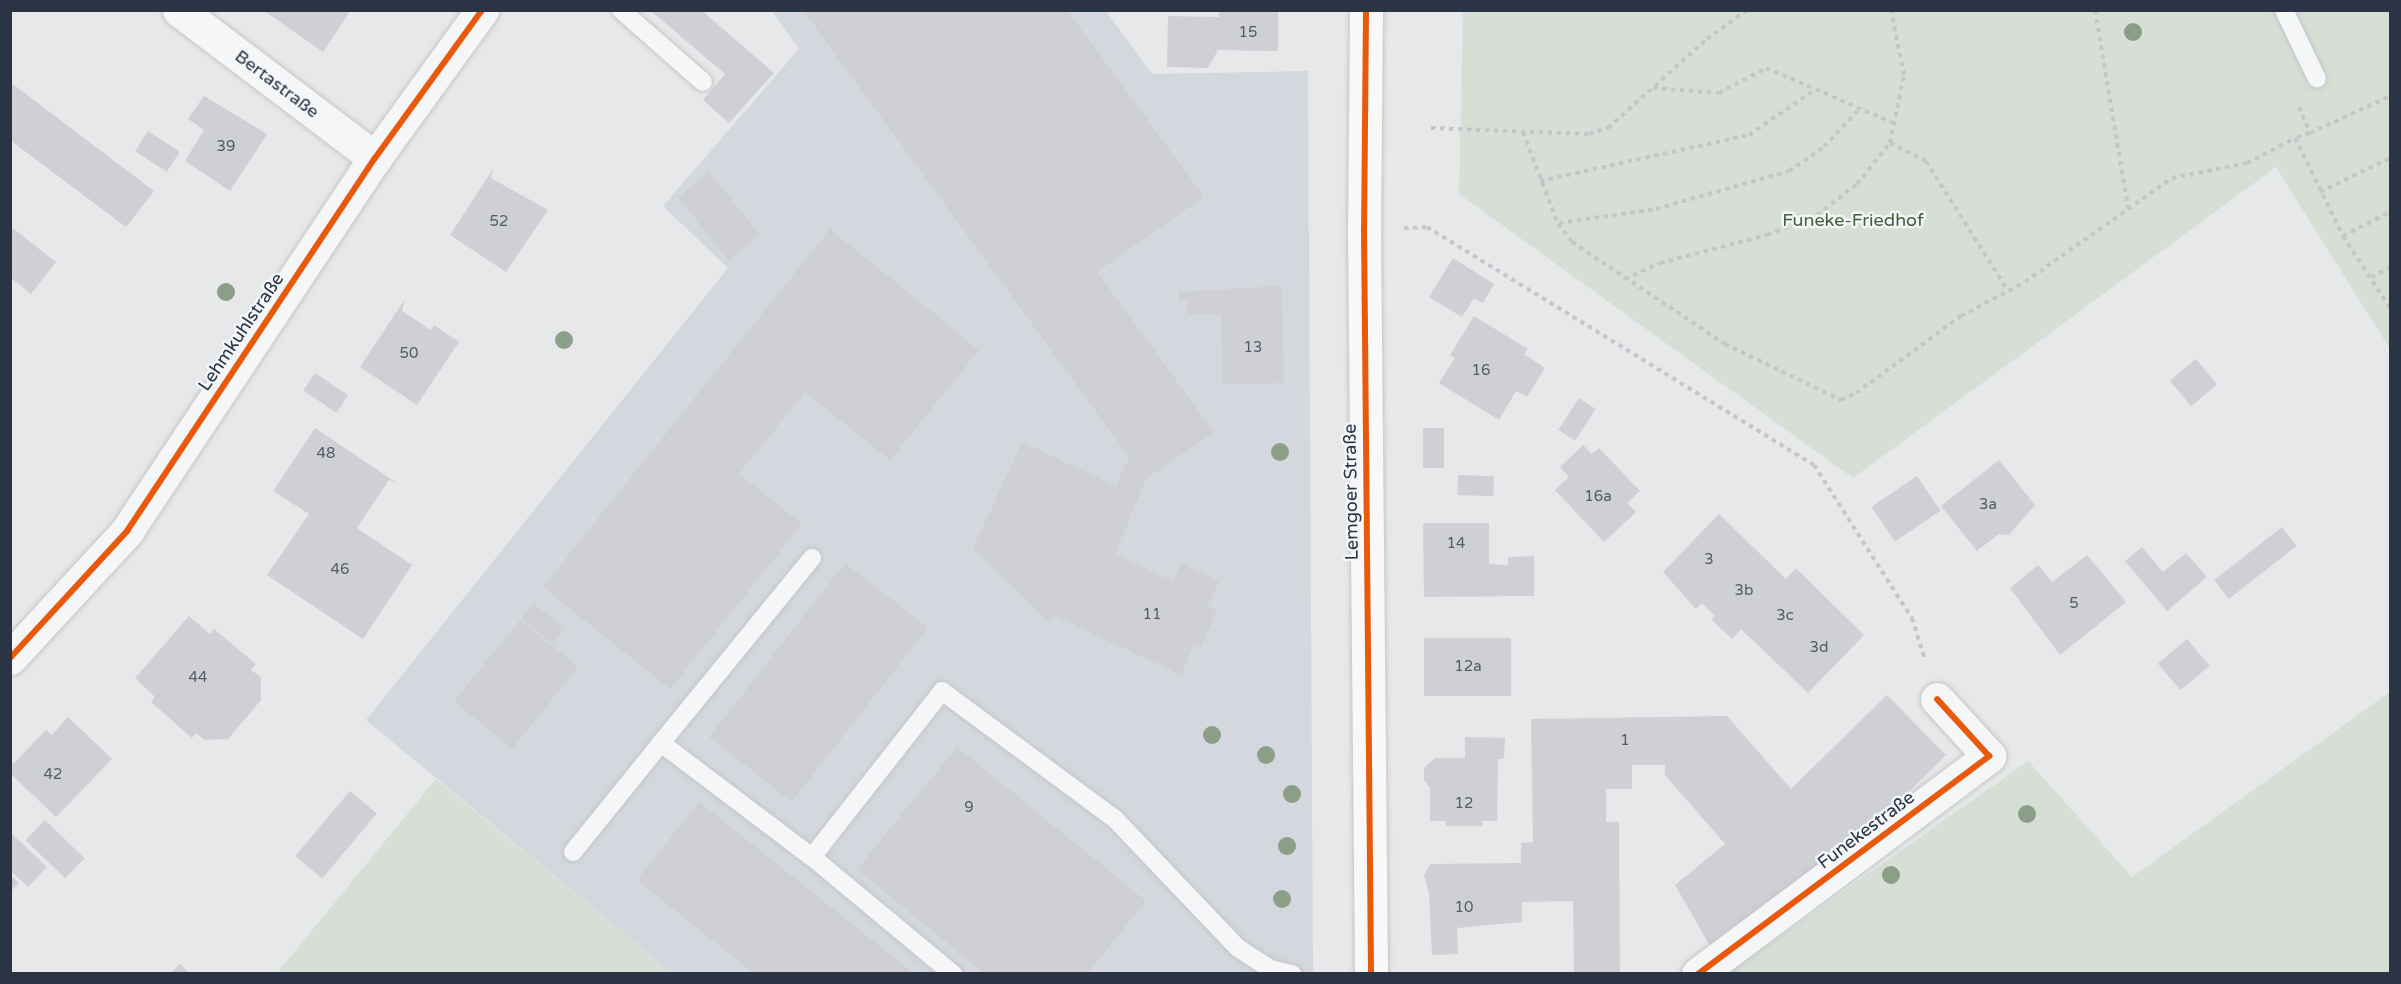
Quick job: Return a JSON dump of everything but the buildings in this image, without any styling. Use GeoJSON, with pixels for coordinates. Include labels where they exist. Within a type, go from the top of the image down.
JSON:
{"type":"FeatureCollection","features":[{"type":"Feature","properties":{"kind":"street","name":"Bertastraße"},"geometry":{"type":"LineString","coordinates":[[179,10],[375,158]]}},
{"type":"Feature","properties":{"kind":"street","name":"Lehmkuhlstraße"},"geometry":{"type":"LineString","coordinates":[[10,658],[127,531],[375,158],[482,10]]}},
{"type":"Feature","properties":{"kind":"street","name":"Lemgoer Straße"},"geometry":{"type":"LineString","coordinates":[[1366,10],[1364,228],[1371,974]]}},
{"type":"Feature","properties":{"kind":"street","name":"Funekestraße"},"geometry":{"type":"LineString","coordinates":[[1698,974],[1989,756],[1937,699]]}},
{"type":"Feature","properties":{"kind":"lane"},"geometry":{"type":"LineString","coordinates":[[621,10],[704,82]]}},
{"type":"Feature","properties":{"kind":"lane"},"geometry":{"type":"LineString","coordinates":[[2284,10],[2317,80]]}},
{"type":"Feature","properties":{"kind":"lane"},"geometry":{"type":"LineString","coordinates":[[573,852],[812,558]]}},
{"type":"Feature","properties":{"kind":"lane"},"geometry":{"type":"LineString","coordinates":[[812,857],[942,691],[1115,819],[1238,948],[1270,969],[1292,974]]}},
{"type":"Feature","properties":{"kind":"lane"},"geometry":{"type":"LineString","coordinates":[[662,743],[812,857],[953,974]]}},
{"type":"Feature","properties":{"kind":"path"},"geometry":{"type":"LineString","coordinates":[[1431,128],[1589,134],[1608,128],[1707,39],[1747,10]]}},
{"type":"Feature","properties":{"kind":"path"},"geometry":{"type":"LineString","coordinates":[[1625,280],[1660,263],[1767,235],[1817,215],[1857,184],[1890,143],[1904,75],[1891,10]]}},
{"type":"Feature","properties":{"kind":"path"},"geometry":{"type":"LineString","coordinates":[[2095,10],[2128,208]]}},
{"type":"Feature","properties":{"kind":"path"},"geometry":{"type":"LineString","coordinates":[[1653,88],[1719,93],[1766,68],[1894,123]]}},
{"type":"Feature","properties":{"kind":"path"},"geometry":{"type":"LineString","coordinates":[[1540,181],[1749,135],[1816,89]]}},
{"type":"Feature","properties":{"kind":"path"},"geometry":{"type":"LineString","coordinates":[[1523,132],[1558,224],[1572,242],[1625,280],[1725,344],[1841,400],[1856,393],[1961,316],[2007,289],[2025,282],[2172,178],[2247,162],[2295,138],[2391,96]]}},
{"type":"Feature","properties":{"kind":"path"},"geometry":{"type":"LineString","coordinates":[[2297,102],[2310,132]]}},
{"type":"Feature","properties":{"kind":"path"},"geometry":{"type":"LineString","coordinates":[[1558,224],[1656,209],[1789,171],[1824,147],[1861,107]]}},
{"type":"Feature","properties":{"kind":"path"},"geometry":{"type":"LineString","coordinates":[[2295,138],[2343,236],[2391,308]]}},
{"type":"Feature","properties":{"kind":"path"},"geometry":{"type":"LineString","coordinates":[[1890,143],[1926,161],[2007,289]]}},
{"type":"Feature","properties":{"kind":"path"},"geometry":{"type":"LineString","coordinates":[[2320,192],[2391,158]]}},
{"type":"Feature","properties":{"kind":"path"},"geometry":{"type":"LineString","coordinates":[[2343,236],[2391,212]]}},
{"type":"Feature","properties":{"kind":"path"},"geometry":{"type":"LineString","coordinates":[[1364,228],[1427,227],[1815,465],[1912,618],[1937,699]]}},
{"type":"Feature","properties":{"kind":"path"},"geometry":{"type":"LineString","coordinates":[[2371,277],[2391,268]]}},
{"type":"Feature","properties":{"kind":"shaded area"},"geometry":{"type":"Polygon","coordinates":[[[772,11],[1106,11],[1152,74],[1308,71],[1313,973],[672,973],[366,720],[728,268],[663,206],[799,49],[772,11]]]}},
{"type":"Feature","properties":{"kind":"green space","name":"Funeke-Friedhof"},"geometry":{"type":"Polygon","coordinates":[[[1463,11],[2390,11],[2390,349],[2276,167],[1853,478],[1459,194],[1463,11]]]}},
{"type":"Feature","properties":{"kind":"green space"},"geometry":{"type":"Polygon","coordinates":[[[2390,692],[2390,973],[1728,973],[2028,761],[2132,877],[2390,692]]]}},
{"type":"Feature","properties":{"kind":"green space"},"geometry":{"type":"Polygon","coordinates":[[[436,779],[672,973],[277,973],[436,779]]]}},
{"type":"Feature","properties":{"kind":"cycle path"},"geometry":{"type":"LineString","coordinates":[[10,658],[127,531],[375,158],[482,10]]}},
{"type":"Feature","properties":{"kind":"cycle path"},"geometry":{"type":"LineString","coordinates":[[1366,10],[1364,228],[1371,974]]}},
{"type":"Feature","properties":{"kind":"cycle path"},"geometry":{"type":"LineString","coordinates":[[1698,974],[1989,756],[1937,699]]}}]}
